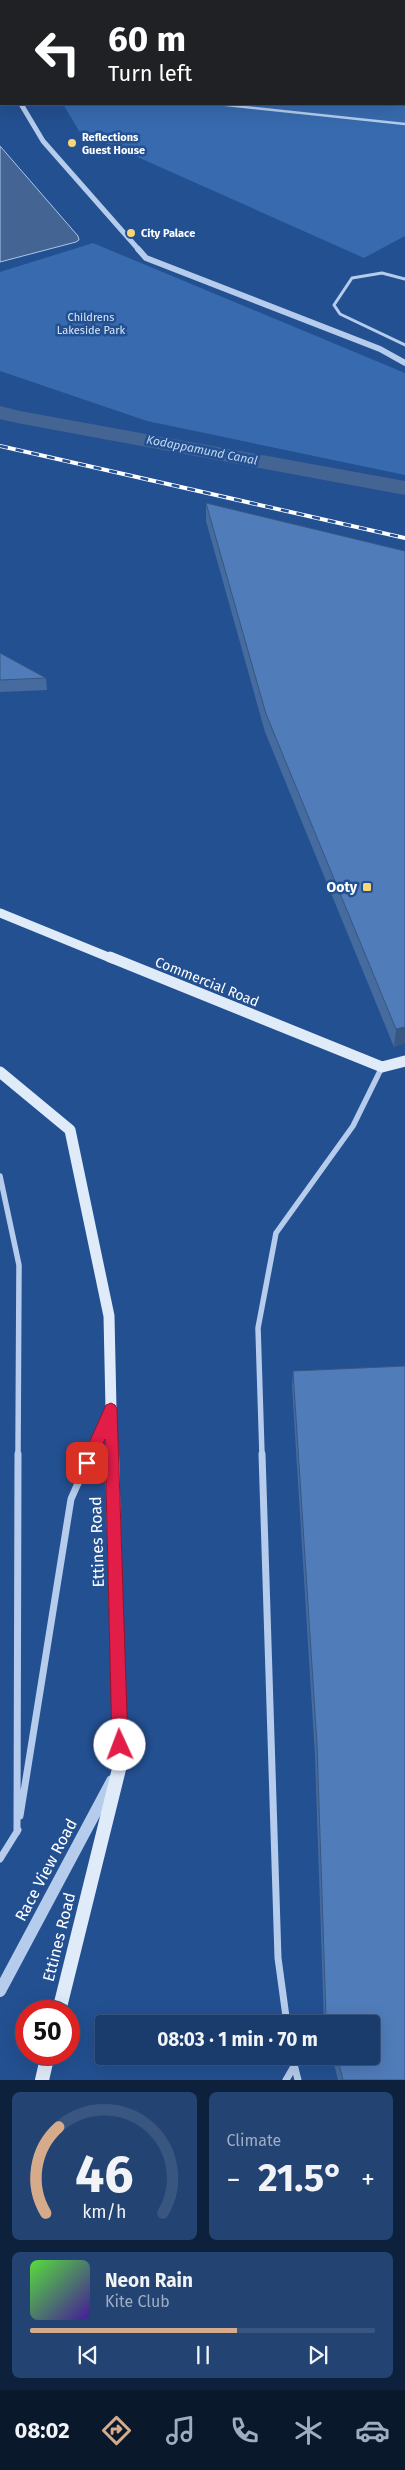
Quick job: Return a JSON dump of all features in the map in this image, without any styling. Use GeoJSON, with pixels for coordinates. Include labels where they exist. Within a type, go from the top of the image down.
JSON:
{"type":"FeatureCollection","features":[{"type":"Feature","properties":{"kind":"main road","name":"Commercial Road"},"geometry":{"type":"LineString","coordinates":[[0,913],[382,1067]]}},
{"type":"Feature","properties":{"kind":"main road"},"geometry":{"type":"LineString","coordinates":[[382,1067],[405,1061]]}},
{"type":"Feature","properties":{"kind":"main road","name":"Ettines Road"},"geometry":{"type":"LineString","coordinates":[[0,1072],[70,1130],[108,1316],[120,1765],[62,2000]]}},
{"type":"Feature","properties":{"kind":"main road"},"geometry":{"type":"LineString","coordinates":[[42,2080],[45,2065]]}},
{"type":"Feature","properties":{"kind":"street"},"geometry":{"type":"LineString","coordinates":[[22,105],[44,140],[84,190],[146,258],[380,350],[405,363]]}},
{"type":"Feature","properties":{"kind":"street"},"geometry":{"type":"LineString","coordinates":[[227,105],[405,124]]}},
{"type":"Feature","properties":{"kind":"street"},"geometry":{"type":"LineString","coordinates":[[405,280],[382,274],[352,278],[334,305],[340,314],[405,345]]}},
{"type":"Feature","properties":{"kind":"street"},"geometry":{"type":"LineString","coordinates":[[286,2015],[278,1958],[258,1328],[276,1233],[353,1126],[382,1067]]}},
{"type":"Feature","properties":{"kind":"street"},"geometry":{"type":"LineString","coordinates":[[0,1176],[19,1265],[17,1832]]}},
{"type":"Feature","properties":{"kind":"street"},"geometry":{"type":"LineString","coordinates":[[0,1859],[17,1832],[71,1499],[111,1409]]}},
{"type":"Feature","properties":{"kind":"street","name":"Race View Road"},"geometry":{"type":"LineString","coordinates":[[0,1991],[120,1765]]}},
{"type":"Feature","properties":{"kind":"street"},"geometry":{"type":"LineString","coordinates":[[293,2065],[298,2080]]}},
{"type":"Feature","properties":{"kind":"street"},"geometry":{"type":"LineString","coordinates":[[286,2080],[293,2068]]}},
{"type":"Feature","properties":{"kind":"green space"},"geometry":{"type":"Polygon","coordinates":[[[64,105],[405,105],[405,236],[364,258],[79,131],[64,105]]]}},
{"type":"Feature","properties":{"kind":"green space","name":"Childrens Lakeside Park"},"geometry":{"type":"Polygon","coordinates":[[[93,243],[405,373],[405,475],[147,421],[0,371],[0,272],[93,243]]]}},
{"type":"Feature","properties":{"kind":"shaded area"},"geometry":{"type":"Polygon","coordinates":[[[0,146],[78,236],[79,240],[0,262],[0,146]]]}},
{"type":"Feature","properties":{"kind":"building","name":"Ooty"},"geometry":{"type":"Polygon","coordinates":[[[206,503],[405,551],[405,1027],[396,1029],[266,714],[206,503]]]}},
{"type":"Feature","properties":{"kind":"building"},"geometry":{"type":"Polygon","coordinates":[[[0,653],[46,678],[0,680],[0,653]]]}},
{"type":"Feature","properties":{"kind":"building"},"geometry":{"type":"Polygon","coordinates":[[[405,1366],[405,2080],[343,2080],[339,2065],[380,2065],[380,2015],[326,2015],[317,1744],[293,1371],[405,1366]]]}},
{"type":"Feature","properties":{"kind":"waterway","name":"Kodappamund Canal"},"geometry":{"type":"LineString","coordinates":[[0,412],[17,417],[405,488]]}},
{"type":"Feature","properties":{"kind":"railway"},"geometry":{"type":"LineString","coordinates":[[0,446],[405,538]]}},
{"type":"Feature","properties":{"kind":"place","name":"Reflections Guest House"},"geometry":{"type":"Point","coordinates":[72,143]}},
{"type":"Feature","properties":{"kind":"place","name":"City Palace"},"geometry":{"type":"Point","coordinates":[131,233]}},
{"type":"Feature","properties":{"kind":"place","name":"Ooty"},"geometry":{"type":"Point","coordinates":[367,887]}},
{"type":"Feature","properties":{"kind":"route"},"geometry":{"type":"LineString","coordinates":[[87,1463],[111,1409],[120,1745]]}}]}
